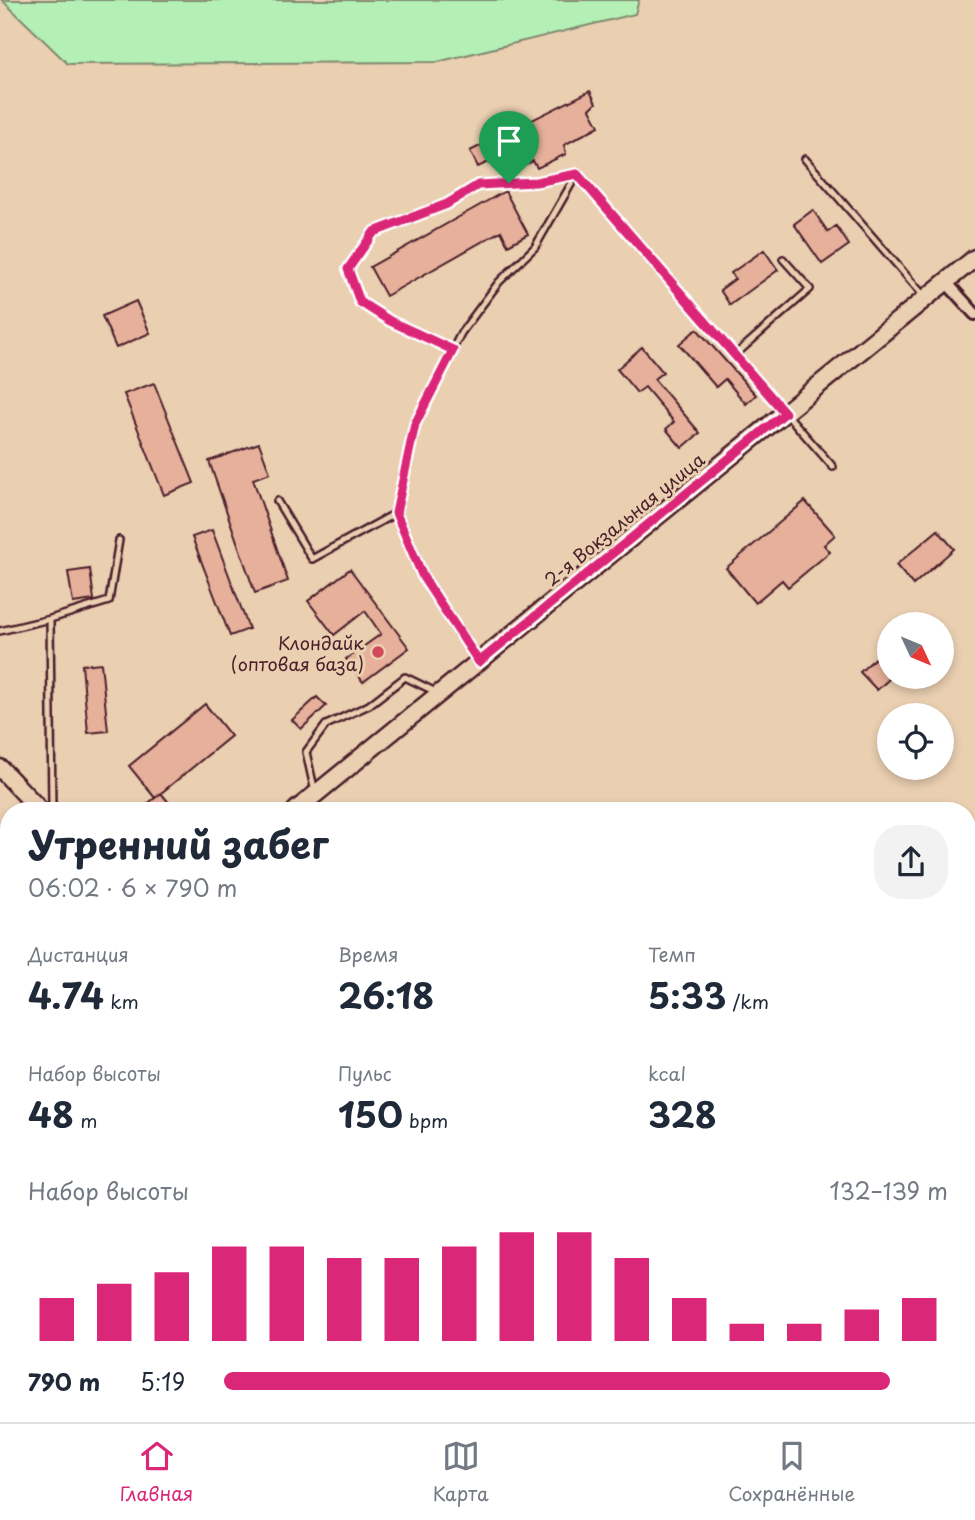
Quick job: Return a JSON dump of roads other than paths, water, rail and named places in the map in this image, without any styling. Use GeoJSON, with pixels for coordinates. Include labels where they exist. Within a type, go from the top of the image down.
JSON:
{"type":"FeatureCollection","features":[{"type":"Feature","properties":{"kind":"main road","name":"2-я Вокзальная улица"},"geometry":{"type":"LineString","coordinates":[[306,802],[975,258]]}},
{"type":"Feature","properties":{"kind":"main road"},"geometry":{"type":"LineString","coordinates":[[0,768],[32,802]]}},
{"type":"Feature","properties":{"kind":"street"},"geometry":{"type":"LineString","coordinates":[[946,282],[975,314]]}},
{"type":"Feature","properties":{"kind":"lane"},"geometry":{"type":"LineString","coordinates":[[805,159],[926,298]]}},
{"type":"Feature","properties":{"kind":"lane"},"geometry":{"type":"LineString","coordinates":[[453,350],[390,321],[360,302],[348,269],[374,232],[447,204],[478,185],[536,182],[577,174]]}},
{"type":"Feature","properties":{"kind":"lane"},"geometry":{"type":"LineString","coordinates":[[479,662],[423,577],[396,513],[415,424],[453,350],[499,282],[535,247],[577,174]]}},
{"type":"Feature","properties":{"kind":"lane"},"geometry":{"type":"LineString","coordinates":[[577,174],[833,467]]}},
{"type":"Feature","properties":{"kind":"lane"},"geometry":{"type":"LineString","coordinates":[[735,355],[810,289],[783,259]]}},
{"type":"Feature","properties":{"kind":"lane"},"geometry":{"type":"LineString","coordinates":[[277,501],[312,559],[396,513]]}},
{"type":"Feature","properties":{"kind":"lane"},"geometry":{"type":"LineString","coordinates":[[0,631],[109,601],[119,540]]}},
{"type":"Feature","properties":{"kind":"lane"},"geometry":{"type":"LineString","coordinates":[[50,619],[52,802]]}},
{"type":"Feature","properties":{"kind":"lane"},"geometry":{"type":"LineString","coordinates":[[315,795],[306,752],[326,725],[369,705],[405,677],[441,695]]}},
{"type":"Feature","properties":{"kind":"place","name":"Клондайк (оптовая база)"},"geometry":{"type":"Point","coordinates":[378,652]}}]}
